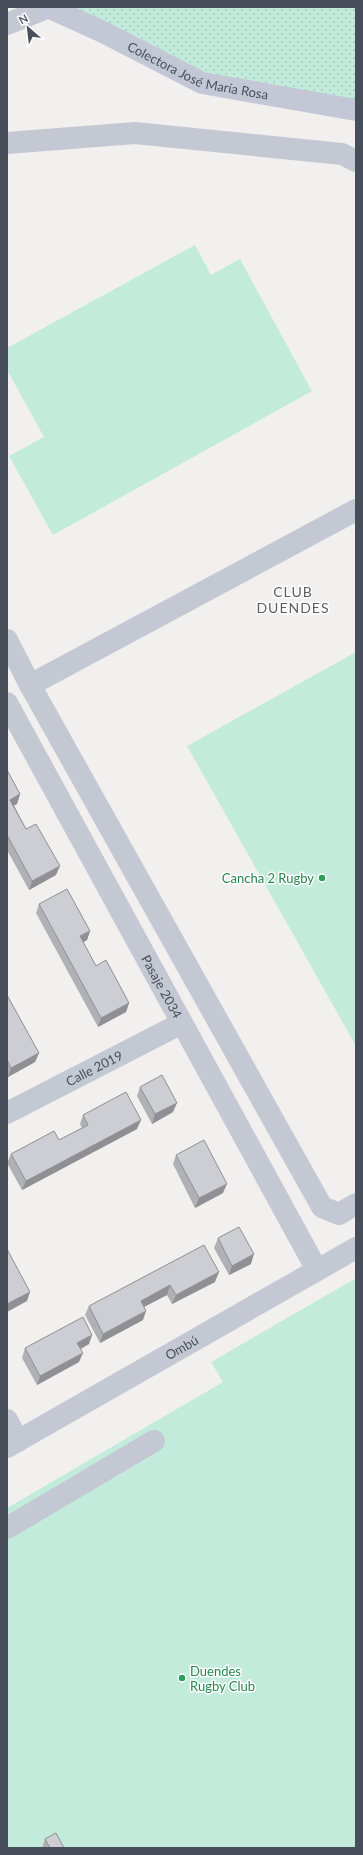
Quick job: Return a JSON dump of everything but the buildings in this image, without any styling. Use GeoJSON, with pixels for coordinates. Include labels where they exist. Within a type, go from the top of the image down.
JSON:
{"type":"FeatureCollection","features":[{"type":"Feature","properties":{"kind":"main road","name":"Colectora José María Rosa"},"geometry":{"type":"LineString","coordinates":[[48,7],[103,32],[202,83],[356,110]]}},
{"type":"Feature","properties":{"kind":"street"},"geometry":{"type":"LineString","coordinates":[[7,24],[48,7]]}},
{"type":"Feature","properties":{"kind":"street"},"geometry":{"type":"LineString","coordinates":[[7,143],[135,132],[342,154],[356,161]]}},
{"type":"Feature","properties":{"kind":"street"},"geometry":{"type":"LineString","coordinates":[[30,685],[356,510]]}},
{"type":"Feature","properties":{"kind":"street"},"geometry":{"type":"LineString","coordinates":[[7,640],[30,685],[322,1207],[339,1214],[356,1204]]}},
{"type":"Feature","properties":{"kind":"street","name":"Pasaje 2034"},"geometry":{"type":"LineString","coordinates":[[7,703],[317,1270]]}},
{"type":"Feature","properties":{"kind":"street","name":"Calle 2019"},"geometry":{"type":"LineString","coordinates":[[7,1113],[182,1023]]}},
{"type":"Feature","properties":{"kind":"street","name":"Ombú"},"geometry":{"type":"LineString","coordinates":[[12,1444],[356,1248]]}},
{"type":"Feature","properties":{"kind":"street"},"geometry":{"type":"LineString","coordinates":[[7,1420],[12,1444]]}},
{"type":"Feature","properties":{"kind":"street"},"geometry":{"type":"LineString","coordinates":[[7,1528],[154,1441]]}},
{"type":"Feature","properties":{"kind":"green space"},"geometry":{"type":"Polygon","coordinates":[[[48,7],[356,7],[356,110],[202,83],[48,7]]]}},
{"type":"Feature","properties":{"kind":"green space"},"geometry":{"type":"Polygon","coordinates":[[[195,245],[211,275],[240,259],[312,391],[53,535],[9,456],[44,437],[7,370],[7,348],[195,245]]]}},
{"type":"Feature","properties":{"kind":"green space","name":"Cancha 2 Rugby"},"geometry":{"type":"Polygon","coordinates":[[[356,652],[356,1046],[187,746],[356,652]]]}},
{"type":"Feature","properties":{"kind":"green space","name":"Duendes Rugby Club"},"geometry":{"type":"Polygon","coordinates":[[[356,1278],[356,1848],[7,1848],[7,1508],[223,1382],[211,1362],[356,1278]]]}},
{"type":"Feature","properties":{"kind":"place","name":"Cancha 2 Rugby"},"geometry":{"type":"Point","coordinates":[322,878]}},
{"type":"Feature","properties":{"kind":"place","name":"Duendes Rugby Club"},"geometry":{"type":"Point","coordinates":[182,1678]}},
{"type":"Feature","properties":{"kind":"district","name":"CLUB DUENDES"},"geometry":{"type":"Point","coordinates":[293,600]}}]}
